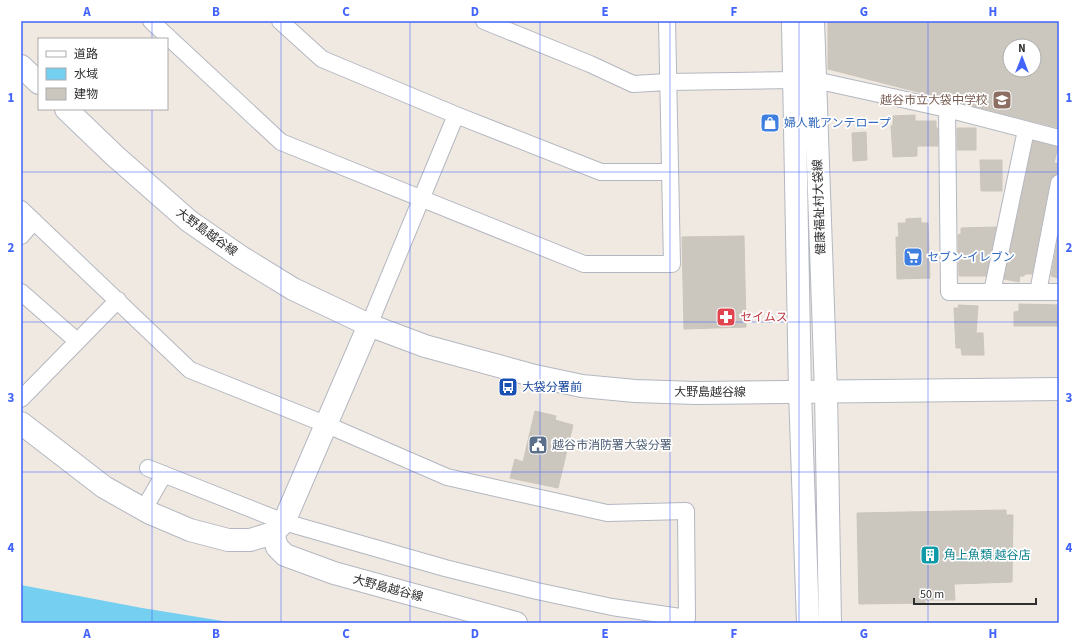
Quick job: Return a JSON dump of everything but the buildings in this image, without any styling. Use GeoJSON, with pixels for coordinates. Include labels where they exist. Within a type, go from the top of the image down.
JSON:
{"type":"FeatureCollection","features":[{"type":"Feature","properties":{"kind":"main road","name":"健康福祉村大袋線"},"geometry":{"type":"LineString","coordinates":[[793,21],[804,80],[826,392],[830,623]]}},
{"type":"Feature","properties":{"kind":"main road","name":"健康福祉村大袋線"},"geometry":{"type":"LineString","coordinates":[[808,623],[800,392],[804,80],[813,21]]}},
{"type":"Feature","properties":{"kind":"main road"},"geometry":{"type":"LineString","coordinates":[[21,66],[38,82]]}},
{"type":"Feature","properties":{"kind":"main road","name":"大野島越谷線"},"geometry":{"type":"LineString","coordinates":[[67,110],[115,156],[189,221],[241,257],[293,289],[369,325],[425,346],[535,376],[582,386],[635,391],[681,393],[1059,389]]}},
{"type":"Feature","properties":{"kind":"main road"},"geometry":{"type":"LineString","coordinates":[[21,422],[104,487],[144,509],[190,530],[228,540],[250,540],[278,528],[369,325]]}},
{"type":"Feature","properties":{"kind":"main road","name":"大野島越谷線"},"geometry":{"type":"LineString","coordinates":[[278,528],[277,547],[285,555],[334,573],[516,623]]}},
{"type":"Feature","properties":{"kind":"street"},"geometry":{"type":"LineString","coordinates":[[280,21],[322,59],[456,115],[601,172],[670,172]]}},
{"type":"Feature","properties":{"kind":"street"},"geometry":{"type":"LineString","coordinates":[[162,24],[281,142],[584,264],[672,264],[667,21]]}},
{"type":"Feature","properties":{"kind":"street"},"geometry":{"type":"LineString","coordinates":[[490,22],[590,64],[633,84],[804,80],[947,109],[1059,138]]}},
{"type":"Feature","properties":{"kind":"street"},"geometry":{"type":"LineString","coordinates":[[947,109],[949,292],[1059,292]]}},
{"type":"Feature","properties":{"kind":"street"},"geometry":{"type":"LineString","coordinates":[[369,325],[456,115]]}},
{"type":"Feature","properties":{"kind":"street"},"geometry":{"type":"LineString","coordinates":[[992,292],[1026,130]]}},
{"type":"Feature","properties":{"kind":"street"},"geometry":{"type":"LineString","coordinates":[[1038,292],[1059,183]]}},
{"type":"Feature","properties":{"kind":"street"},"geometry":{"type":"LineString","coordinates":[[21,209],[190,370],[325,424],[447,477],[607,513],[686,512],[687,618],[612,607],[537,591],[278,528],[164,474],[148,468]]}},
{"type":"Feature","properties":{"kind":"street"},"geometry":{"type":"LineString","coordinates":[[21,236],[34,221]]}},
{"type":"Feature","properties":{"kind":"street"},"geometry":{"type":"LineString","coordinates":[[21,292],[77,341]]}},
{"type":"Feature","properties":{"kind":"street"},"geometry":{"type":"LineString","coordinates":[[21,399],[118,300]]}},
{"type":"Feature","properties":{"kind":"street"},"geometry":{"type":"LineString","coordinates":[[144,509],[164,474]]}},
{"type":"Feature","properties":{"kind":"water"},"geometry":{"type":"Polygon","coordinates":[[[21,585],[142,608],[235,623],[21,623],[21,585]]]}},
{"type":"Feature","properties":{"kind":"place","name":"越谷市立大袋中学校"},"geometry":{"type":"Point","coordinates":[1002,100]}},
{"type":"Feature","properties":{"kind":"place","name":"婦人靴アンテロープ"},"geometry":{"type":"Point","coordinates":[770,123]}},
{"type":"Feature","properties":{"kind":"place","name":"セブン-イレブン"},"geometry":{"type":"Point","coordinates":[913,257]}},
{"type":"Feature","properties":{"kind":"place","name":"セイムス"},"geometry":{"type":"Point","coordinates":[726,317]}},
{"type":"Feature","properties":{"kind":"place","name":"大袋分署前"},"geometry":{"type":"Point","coordinates":[508,387]}},
{"type":"Feature","properties":{"kind":"place","name":"越谷市消防署大袋分署"},"geometry":{"type":"Point","coordinates":[538,445]}},
{"type":"Feature","properties":{"kind":"place","name":"角上魚類 越谷店"},"geometry":{"type":"Point","coordinates":[930,555]}}]}
